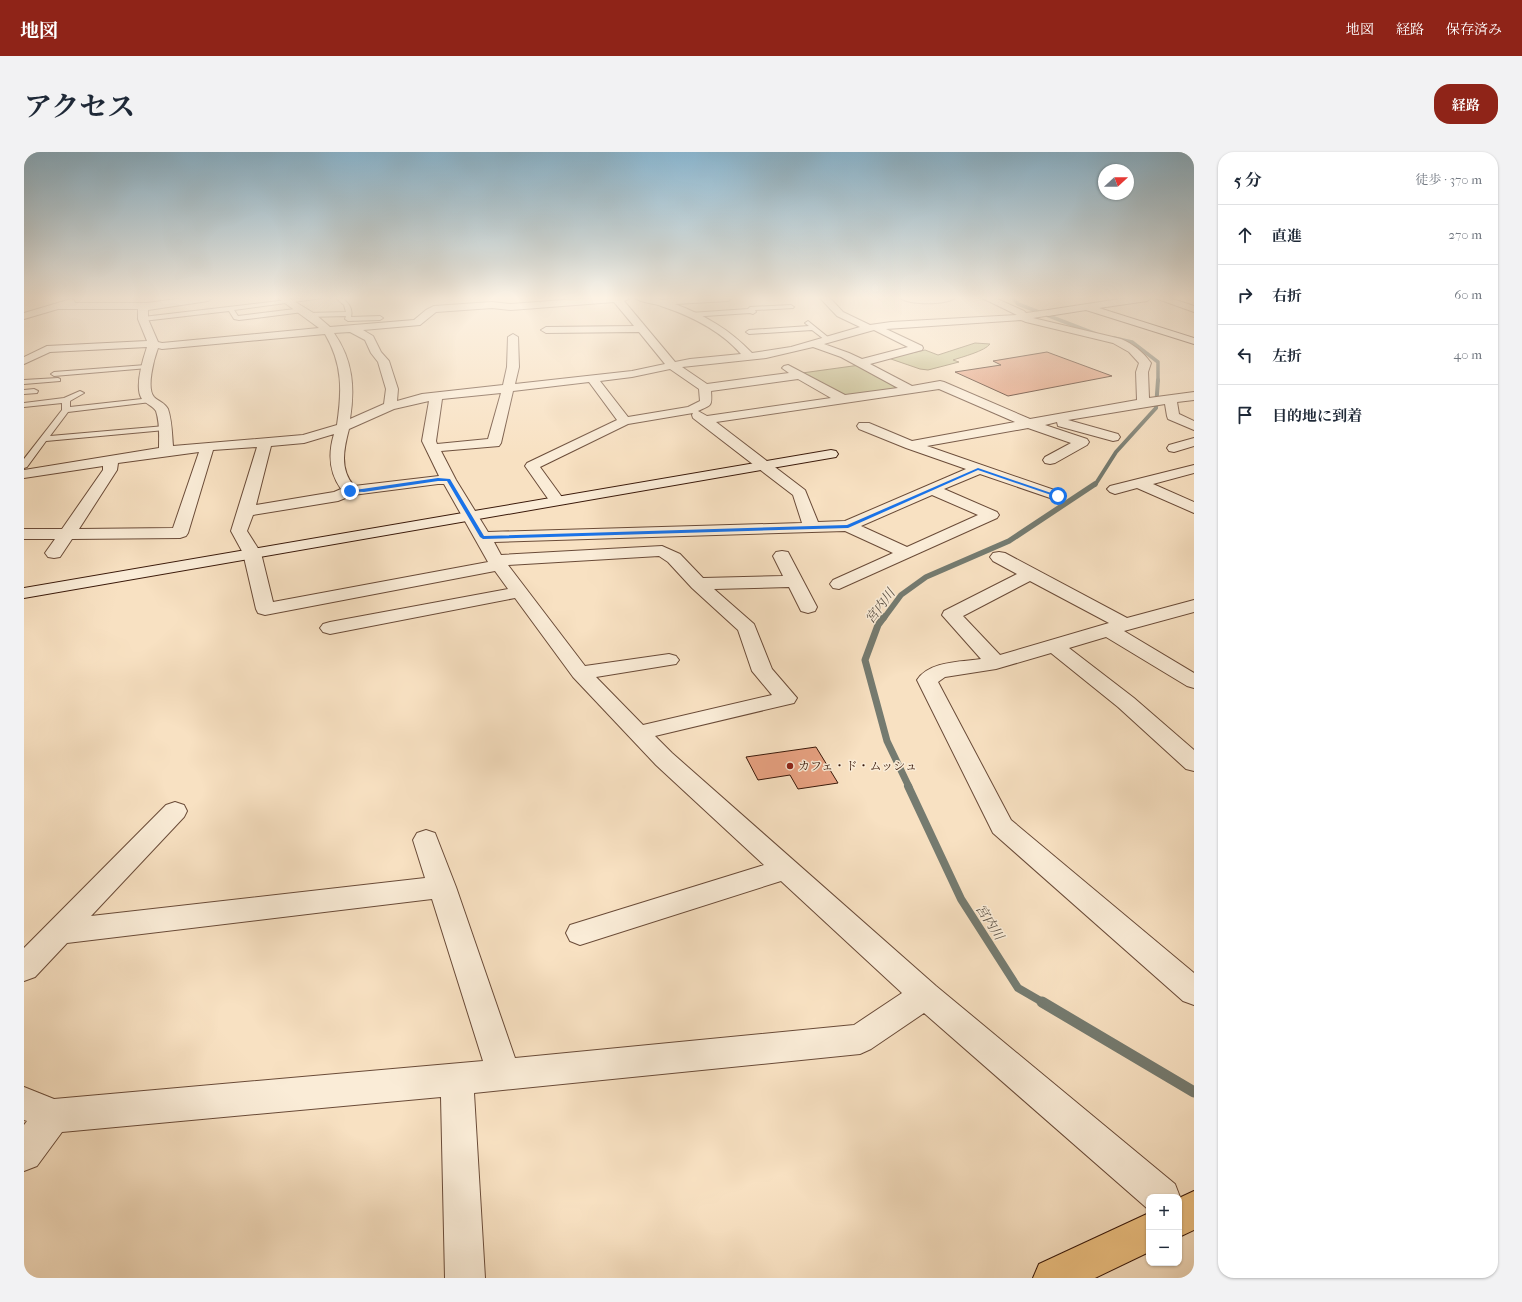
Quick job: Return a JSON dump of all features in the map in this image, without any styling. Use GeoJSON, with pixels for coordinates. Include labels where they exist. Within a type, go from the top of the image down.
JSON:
{"type":"FeatureCollection","features":[{"type":"Feature","properties":{"kind":"main road"},"geometry":{"type":"LineString","coordinates":[[1053,1278],[1146,1233]]}},
{"type":"Feature","properties":{"kind":"street"},"geometry":{"type":"LineString","coordinates":[[24,361],[32,358],[40,352],[46,351]]}},
{"type":"Feature","properties":{"kind":"street"},"geometry":{"type":"LineString","coordinates":[[152,351],[146,367],[145,384],[148,397],[161,408],[165,428],[166,452]]}},
{"type":"Feature","properties":{"kind":"street"},"geometry":{"type":"LineString","coordinates":[[338,351],[345,365],[347,384],[343,427],[337,449],[337,464],[344,486],[350,491]]}},
{"type":"Feature","properties":{"kind":"street"},"geometry":{"type":"LineString","coordinates":[[375,351],[383,361],[392,389],[390,406]]}},
{"type":"Feature","properties":{"kind":"street"},"geometry":{"type":"LineString","coordinates":[[433,448],[494,443],[513,367],[513,351]]}},
{"type":"Feature","properties":{"kind":"street"},"geometry":{"type":"LineString","coordinates":[[659,351],[672,366],[705,388],[800,375]]}},
{"type":"Feature","properties":{"kind":"street"},"geometry":{"type":"LineString","coordinates":[[744,351],[750,357]]}},
{"type":"Feature","properties":{"kind":"street"},"geometry":{"type":"LineString","coordinates":[[24,474],[166,452],[304,439],[343,427],[390,406],[422,398],[632,374],[690,362],[750,357],[785,351]]}},
{"type":"Feature","properties":{"kind":"street"},"geometry":{"type":"LineString","coordinates":[[831,351],[844,355],[912,390]]}},
{"type":"Feature","properties":{"kind":"street"},"geometry":{"type":"LineString","coordinates":[[860,363],[908,351]]}},
{"type":"Feature","properties":{"kind":"street"},"geometry":{"type":"LineString","coordinates":[[1132,351],[1143,359],[1145,363],[1142,372],[1143,403]]}},
{"type":"Feature","properties":{"kind":"street"},"geometry":{"type":"LineString","coordinates":[[766,355],[844,400]]}},
{"type":"Feature","properties":{"kind":"street"},"geometry":{"type":"LineString","coordinates":[[592,379],[624,420]]}},
{"type":"Feature","properties":{"kind":"street"},"geometry":{"type":"LineString","coordinates":[[705,420],[940,385],[1030,424],[1082,442],[1050,461]]}},
{"type":"Feature","properties":{"kind":"street"},"geometry":{"type":"LineString","coordinates":[[556,500],[532,466],[624,420],[691,410],[706,403],[705,388]]}},
{"type":"Feature","properties":{"kind":"street"},"geometry":{"type":"LineString","coordinates":[[911,445],[1143,403],[1194,396]]}},
{"type":"Feature","properties":{"kind":"street"},"geometry":{"type":"LineString","coordinates":[[436,397],[429,441],[449,480],[497,562],[580,673],[664,759],[925,995],[1161,1194]]}},
{"type":"Feature","properties":{"kind":"street"},"geometry":{"type":"LineString","coordinates":[[1171,400],[1173,416],[1194,426]]}},
{"type":"Feature","properties":{"kind":"street"},"geometry":{"type":"LineString","coordinates":[[691,410],[800,493],[812,527]]}},
{"type":"Feature","properties":{"kind":"street"},"geometry":{"type":"LineString","coordinates":[[1055,420],[1113,437]]}},
{"type":"Feature","properties":{"kind":"street"},"geometry":{"type":"LineString","coordinates":[[864,426],[911,445],[1058,496]]}},
{"type":"Feature","properties":{"kind":"street"},"geometry":{"type":"LineString","coordinates":[[264,442],[239,531],[252,553],[265,610],[497,562],[662,551],[674,558],[698,584],[747,628],[762,671],[786,698],[638,733]]}},
{"type":"Feature","properties":{"kind":"street"},"geometry":{"type":"LineString","coordinates":[[1174,448],[1194,442]]}},
{"type":"Feature","properties":{"kind":"street"},"geometry":{"type":"LineString","coordinates":[[24,534],[68,532],[180,533],[207,447]]}},
{"type":"Feature","properties":{"kind":"street"},"geometry":{"type":"LineString","coordinates":[[24,593],[556,500],[831,454]]}},
{"type":"Feature","properties":{"kind":"street"},"geometry":{"type":"LineString","coordinates":[[54,553],[107,475],[110,470],[110,460]]}},
{"type":"Feature","properties":{"kind":"street"},"geometry":{"type":"LineString","coordinates":[[483,537],[848,526],[978,469]]}},
{"type":"Feature","properties":{"kind":"street"},"geometry":{"type":"LineString","coordinates":[[1115,489],[1194,469]]}},
{"type":"Feature","properties":{"kind":"street"},"geometry":{"type":"LineString","coordinates":[[246,510],[338,496],[350,491],[438,480],[449,480]]}},
{"type":"Feature","properties":{"kind":"street"},"geometry":{"type":"LineString","coordinates":[[1139,483],[1193,516]]}},
{"type":"Feature","properties":{"kind":"street"},"geometry":{"type":"LineString","coordinates":[[839,584],[991,515],[931,490]]}},
{"type":"Feature","properties":{"kind":"street"},"geometry":{"type":"LineString","coordinates":[[848,526],[906,553]]}},
{"type":"Feature","properties":{"kind":"street"},"geometry":{"type":"LineString","coordinates":[[782,556],[808,607]]}},
{"type":"Feature","properties":{"kind":"street"},"geometry":{"type":"LineString","coordinates":[[999,557],[1118,627],[1194,682]]}},
{"type":"Feature","properties":{"kind":"street"},"geometry":{"type":"LineString","coordinates":[[996,664],[951,615],[1030,574]]}},
{"type":"Feature","properties":{"kind":"street"},"geometry":{"type":"LineString","coordinates":[[698,584],[795,581]]}},
{"type":"Feature","properties":{"kind":"street"},"geometry":{"type":"LineString","coordinates":[[330,628],[518,592]]}},
{"type":"Feature","properties":{"kind":"street"},"geometry":{"type":"LineString","coordinates":[[1194,606],[1118,627],[996,664],[939,672],[927,680],[1002,826],[1194,992]]}},
{"type":"Feature","properties":{"kind":"street"},"geometry":{"type":"LineString","coordinates":[[1054,646],[1102,682],[1162,732],[1194,763]]}},
{"type":"Feature","properties":{"kind":"street"},"geometry":{"type":"LineString","coordinates":[[580,673],[669,660]]}},
{"type":"Feature","properties":{"kind":"street"},"geometry":{"type":"LineString","coordinates":[[24,968],[175,811]]}},
{"type":"Feature","properties":{"kind":"street"},"geometry":{"type":"LineString","coordinates":[[426,840],[504,1075]]}},
{"type":"Feature","properties":{"kind":"street"},"geometry":{"type":"LineString","coordinates":[[580,933],[786,869]]}},
{"type":"Feature","properties":{"kind":"street"},"geometry":{"type":"LineString","coordinates":[[58,932],[442,887]]}},
{"type":"Feature","properties":{"kind":"street"},"geometry":{"type":"LineString","coordinates":[[24,1153],[38,1110],[504,1075],[860,1039],[925,995]]}},
{"type":"Feature","properties":{"kind":"street"},"geometry":{"type":"LineString","coordinates":[[457,1079],[465,1278]]}},
{"type":"Feature","properties":{"kind":"lane"},"geometry":{"type":"LineString","coordinates":[[24,382],[146,367]]}},
{"type":"Feature","properties":{"kind":"lane"},"geometry":{"type":"LineString","coordinates":[[24,392],[34,391]]}},
{"type":"Feature","properties":{"kind":"lane"},"geometry":{"type":"LineString","coordinates":[[24,405],[66,400],[80,393]]}},
{"type":"Feature","properties":{"kind":"lane"},"geometry":{"type":"LineString","coordinates":[[24,465],[66,410],[66,400]]}},
{"type":"Feature","properties":{"kind":"lane"},"geometry":{"type":"LineString","coordinates":[[66,410],[151,400]]}},
{"type":"Feature","properties":{"kind":"lane"},"geometry":{"type":"LineString","coordinates":[[45,439],[165,428]]}},
{"type":"Feature","properties":{"kind":"shaded area"},"geometry":{"type":"Polygon","coordinates":[[[922,351],[938,355],[952,351],[979,351],[953,360],[959,362],[928,370],[920,369],[888,358],[922,351]]]}},
{"type":"Feature","properties":{"kind":"shaded area"},"geometry":{"type":"Polygon","coordinates":[[[860,365],[900,387],[899,390],[852,397],[840,395],[802,373],[860,365]]]}},
{"type":"Feature","properties":{"kind":"building"},"geometry":{"type":"Polygon","coordinates":[[[1047,352],[1112,376],[1008,396],[955,372],[1001,365],[993,361],[1047,352]]]}},
{"type":"Feature","properties":{"kind":"building","name":"カフェ・ド・ムッシュ"},"geometry":{"type":"Polygon","coordinates":[[[816,747],[838,783],[798,789],[790,775],[758,780],[746,757],[816,747]]]}},
{"type":"Feature","properties":{"kind":"waterway","name":"宮内川"},"geometry":{"type":"LineString","coordinates":[[1143,351],[1158,362],[1158,380]]}},
{"type":"Feature","properties":{"kind":"waterway","name":"宮内川"},"geometry":{"type":"LineString","coordinates":[[1095,485],[1116,452],[1156,408],[1158,380]]}},
{"type":"Feature","properties":{"kind":"waterway","name":"宮内川"},"geometry":{"type":"LineString","coordinates":[[884,618],[901,595],[926,577],[1009,541],[1095,484]]}},
{"type":"Feature","properties":{"kind":"waterway","name":"宮内川"},"geometry":{"type":"LineString","coordinates":[[884,617],[878,625],[865,660],[887,741],[909,787]]}},
{"type":"Feature","properties":{"kind":"waterway","name":"宮内川"},"geometry":{"type":"LineString","coordinates":[[908,786],[961,899],[1018,988],[1044,1003]]}},
{"type":"Feature","properties":{"kind":"waterway","name":"宮内川"},"geometry":{"type":"LineString","coordinates":[[1042,1002],[1194,1092]]}},
{"type":"Feature","properties":{"kind":"place","name":"カフェ・ド・ムッシュ"},"geometry":{"type":"Point","coordinates":[790,766]}},
{"type":"Feature","properties":{"kind":"route"},"geometry":{"type":"LineString","coordinates":[[350,491],[438,480],[449,480],[483,537],[848,526],[978,469],[1058,496]]}}]}
